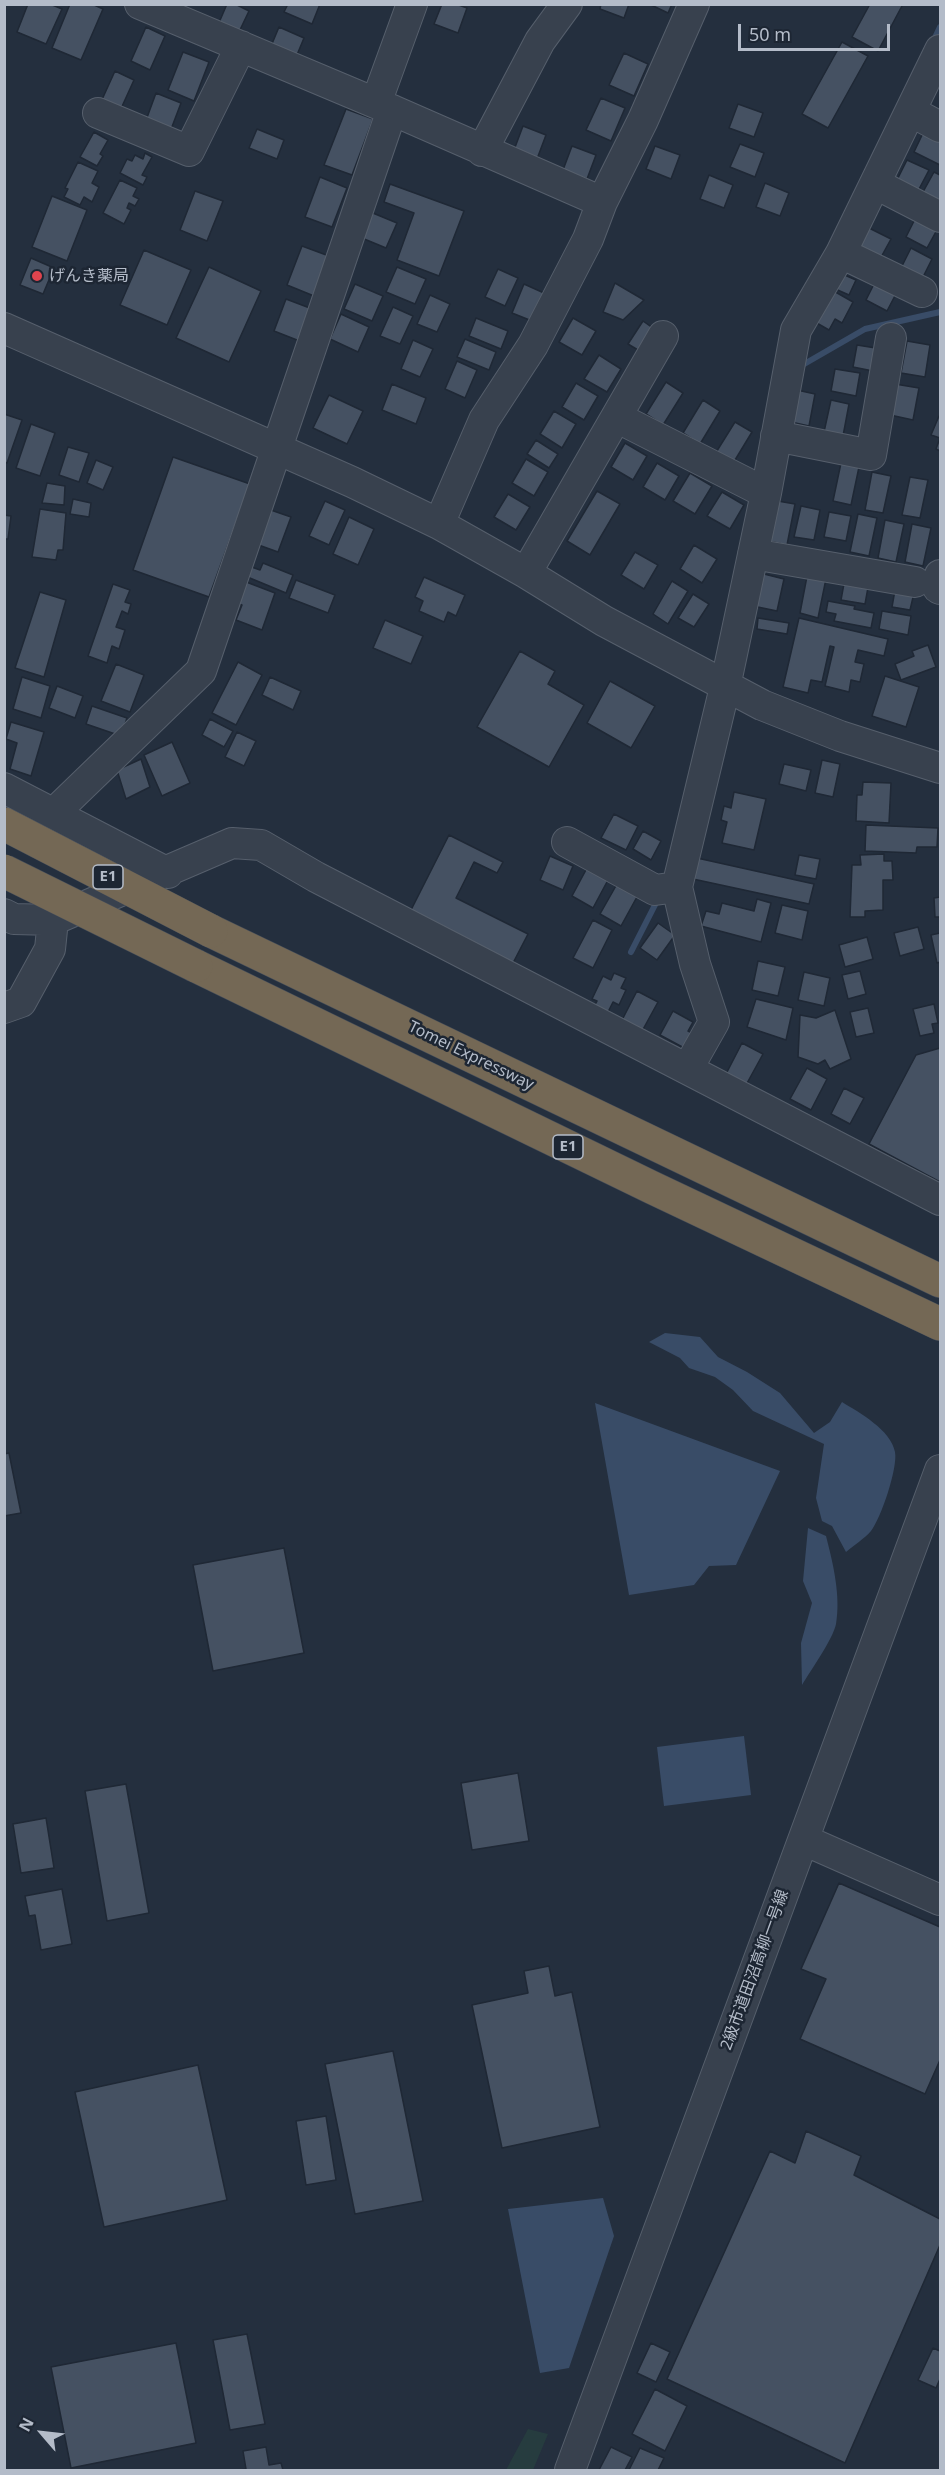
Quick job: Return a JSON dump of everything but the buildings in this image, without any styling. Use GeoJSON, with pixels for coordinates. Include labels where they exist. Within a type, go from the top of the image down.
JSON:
{"type":"FeatureCollection","features":[{"type":"Feature","properties":{"kind":"highway","name":"Tomei Expressway"},"geometry":{"type":"LineString","coordinates":[[4,824],[211,931],[940,1281]]}},
{"type":"Feature","properties":{"kind":"highway","name":"E1"},"geometry":{"type":"LineString","coordinates":[[4,871],[642,1183],[940,1324]]}},
{"type":"Feature","properties":{"kind":"street"},"geometry":{"type":"LineString","coordinates":[[140,4],[384,106],[602,202]]}},
{"type":"Feature","properties":{"kind":"street"},"geometry":{"type":"LineString","coordinates":[[54,813],[201,671],[277,449],[384,106],[412,4]]}},
{"type":"Feature","properties":{"kind":"street"},"geometry":{"type":"LineString","coordinates":[[482,151],[540,41],[567,4]]}},
{"type":"Feature","properties":{"kind":"street"},"geometry":{"type":"LineString","coordinates":[[439,524],[484,420],[533,345],[588,239],[602,202],[643,120],[694,4]]}},
{"type":"Feature","properties":{"kind":"street"},"geometry":{"type":"LineString","coordinates":[[98,113],[189,151],[241,46]]}},
{"type":"Feature","properties":{"kind":"street"},"geometry":{"type":"LineString","coordinates":[[688,1068],[714,1022],[695,964],[677,887],[725,687],[766,493],[796,330],[841,253],[912,112],[940,50]]}},
{"type":"Feature","properties":{"kind":"street"},"geometry":{"type":"LineString","coordinates":[[912,112],[940,126]]}},
{"type":"Feature","properties":{"kind":"street"},"geometry":{"type":"LineString","coordinates":[[876,184],[940,217]]}},
{"type":"Feature","properties":{"kind":"street"},"geometry":{"type":"LineString","coordinates":[[841,253],[922,292]]}},
{"type":"Feature","properties":{"kind":"street"},"geometry":{"type":"LineString","coordinates":[[4,328],[352,482],[439,524],[526,573],[614,627],[762,705],[840,736],[940,768]]}},
{"type":"Feature","properties":{"kind":"street"},"geometry":{"type":"LineString","coordinates":[[526,573],[663,336]]}},
{"type":"Feature","properties":{"kind":"street"},"geometry":{"type":"LineString","coordinates":[[776,436],[871,454],[891,338]]}},
{"type":"Feature","properties":{"kind":"street"},"geometry":{"type":"LineString","coordinates":[[630,424],[766,493]]}},
{"type":"Feature","properties":{"kind":"street"},"geometry":{"type":"LineString","coordinates":[[753,554],[932,582]]}},
{"type":"Feature","properties":{"kind":"street"},"geometry":{"type":"LineString","coordinates":[[4,788],[168,873]]}},
{"type":"Feature","properties":{"kind":"street"},"geometry":{"type":"LineString","coordinates":[[567,842],[655,890],[677,887]]}},
{"type":"Feature","properties":{"kind":"street"},"geometry":{"type":"LineString","coordinates":[[4,914],[15,919],[53,920],[168,873],[232,843],[261,845],[316,877],[940,1200]]}},
{"type":"Feature","properties":{"kind":"street"},"geometry":{"type":"LineString","coordinates":[[4,1008],[21,1002],[50,949],[53,920]]}},
{"type":"Feature","properties":{"kind":"street","name":"2級市道田沼高柳一号線"},"geometry":{"type":"LineString","coordinates":[[570,2470],[940,1470]]}},
{"type":"Feature","properties":{"kind":"street"},"geometry":{"type":"LineString","coordinates":[[804,1840],[940,1900]]}},
{"type":"Feature","properties":{"kind":"green space"},"geometry":{"type":"Polygon","coordinates":[[[528,2429],[548,2434],[533,2470],[506,2470],[528,2429]]]}},
{"type":"Feature","properties":{"kind":"water"},"geometry":{"type":"Polygon","coordinates":[[[665,1333],[700,1337],[718,1357],[780,1393],[814,1433],[830,1422],[842,1402],[881,1429],[892,1444],[895,1459],[884,1505],[871,1531],[846,1552],[832,1526],[822,1521],[816,1498],[824,1444],[753,1411],[733,1390],[715,1377],[689,1368],[680,1358],[649,1342],[665,1333]]]}},
{"type":"Feature","properties":{"kind":"water"},"geometry":{"type":"Polygon","coordinates":[[[595,1403],[780,1471],[736,1565],[709,1566],[694,1585],[629,1595],[595,1403]]]}},
{"type":"Feature","properties":{"kind":"water"},"geometry":{"type":"Polygon","coordinates":[[[808,1528],[826,1536],[836,1580],[838,1602],[836,1624],[831,1638],[802,1685],[801,1643],[812,1603],[803,1581],[808,1528]]]}},
{"type":"Feature","properties":{"kind":"water"},"geometry":{"type":"Polygon","coordinates":[[[744,1736],[751,1795],[664,1806],[657,1747],[744,1736]]]}},
{"type":"Feature","properties":{"kind":"water"},"geometry":{"type":"Polygon","coordinates":[[[603,2198],[614,2236],[569,2368],[540,2373],[508,2209],[603,2198]]]}},
{"type":"Feature","properties":{"kind":"waterway"},"geometry":{"type":"LineString","coordinates":[[933,42],[940,27]]}},
{"type":"Feature","properties":{"kind":"waterway"},"geometry":{"type":"LineString","coordinates":[[799,367],[865,329],[940,312]]}},
{"type":"Feature","properties":{"kind":"waterway"},"geometry":{"type":"LineString","coordinates":[[631,952],[658,899]]}},
{"type":"Feature","properties":{"kind":"place","name":"げんき薬局"},"geometry":{"type":"Point","coordinates":[37,276]}}]}
